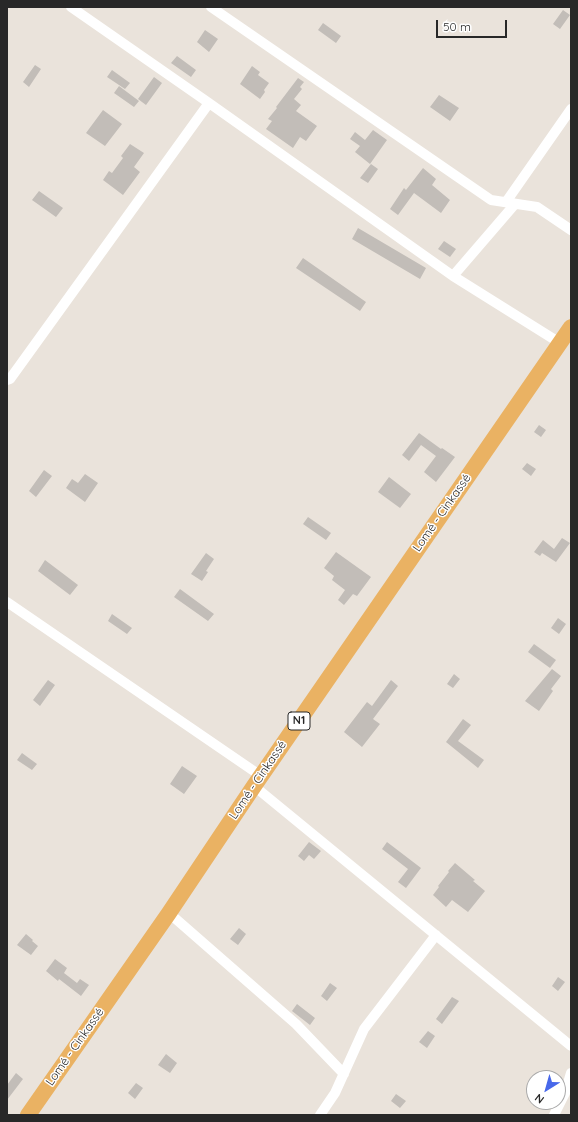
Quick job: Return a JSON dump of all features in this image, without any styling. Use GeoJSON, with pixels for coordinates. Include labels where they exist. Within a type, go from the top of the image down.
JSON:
{"type":"FeatureCollection","features":[{"type":"Feature","properties":{"kind":"highway","name":"Lomé - Cinkassé"},"geometry":{"type":"LineString","coordinates":[[28,1115],[169,913],[257,781],[571,327]]}},
{"type":"Feature","properties":{"kind":"street"},"geometry":{"type":"LineString","coordinates":[[71,7],[453,276],[560,343]]}},
{"type":"Feature","properties":{"kind":"street"},"geometry":{"type":"LineString","coordinates":[[211,7],[491,200],[537,207],[571,230]]}},
{"type":"Feature","properties":{"kind":"street"},"geometry":{"type":"LineString","coordinates":[[7,380],[10,379],[209,103]]}},
{"type":"Feature","properties":{"kind":"street"},"geometry":{"type":"LineString","coordinates":[[453,276],[510,203],[571,109]]}},
{"type":"Feature","properties":{"kind":"street"},"geometry":{"type":"LineString","coordinates":[[7,602],[257,781],[436,936],[571,1046]]}},
{"type":"Feature","properties":{"kind":"street"},"geometry":{"type":"LineString","coordinates":[[169,913],[296,1024],[344,1074]]}},
{"type":"Feature","properties":{"kind":"street"},"geometry":{"type":"LineString","coordinates":[[320,1115],[335,1093],[364,1029],[436,936]]}},
{"type":"Feature","properties":{"kind":"street"},"geometry":{"type":"LineString","coordinates":[[554,1115],[566,1094],[571,1073]]}},
{"type":"Feature","properties":{"kind":"building"},"geometry":{"type":"Polygon","coordinates":[[[563,10],[570,15],[560,29],[553,24],[563,10]]]}},
{"type":"Feature","properties":{"kind":"building"},"geometry":{"type":"Polygon","coordinates":[[[323,23],[341,36],[336,43],[318,30],[323,23]]]}},
{"type":"Feature","properties":{"kind":"building"},"geometry":{"type":"Polygon","coordinates":[[[205,30],[218,39],[209,52],[197,42],[205,30]]]}},
{"type":"Feature","properties":{"kind":"building"},"geometry":{"type":"Polygon","coordinates":[[[177,56],[196,70],[191,77],[171,63],[177,56]]]}},
{"type":"Feature","properties":{"kind":"building"},"geometry":{"type":"Polygon","coordinates":[[[35,65],[41,69],[29,87],[23,82],[35,65]]]}},
{"type":"Feature","properties":{"kind":"building"},"geometry":{"type":"Polygon","coordinates":[[[252,66],[260,72],[258,75],[269,83],[260,99],[240,84],[252,66]]]}},
{"type":"Feature","properties":{"kind":"building"},"geometry":{"type":"Polygon","coordinates":[[[112,70],[130,83],[125,89],[107,77],[112,70]]]}},
{"type":"Feature","properties":{"kind":"building"},"geometry":{"type":"Polygon","coordinates":[[[154,77],[162,83],[146,105],[138,99],[154,77]]]}},
{"type":"Feature","properties":{"kind":"building"},"geometry":{"type":"Polygon","coordinates":[[[298,78],[304,82],[300,87],[302,89],[294,99],[301,105],[296,111],[317,126],[306,141],[300,137],[293,148],[266,129],[272,121],[268,119],[298,78]]]}},
{"type":"Feature","properties":{"kind":"building"},"geometry":{"type":"Polygon","coordinates":[[[119,86],[139,101],[134,107],[114,93],[119,86]]]}},
{"type":"Feature","properties":{"kind":"building"},"geometry":{"type":"Polygon","coordinates":[[[439,95],[459,108],[450,121],[430,107],[439,95]]]}},
{"type":"Feature","properties":{"kind":"building"},"geometry":{"type":"Polygon","coordinates":[[[103,110],[122,124],[105,146],[86,133],[103,110]]]}},
{"type":"Feature","properties":{"kind":"building"},"geometry":{"type":"Polygon","coordinates":[[[373,130],[387,140],[370,164],[355,152],[360,146],[350,139],[355,132],[365,140],[373,130]]]}},
{"type":"Feature","properties":{"kind":"building"},"geometry":{"type":"Polygon","coordinates":[[[130,144],[144,153],[134,167],[140,172],[123,195],[103,180],[109,171],[112,173],[123,158],[121,156],[130,144]]]}},
{"type":"Feature","properties":{"kind":"building"},"geometry":{"type":"Polygon","coordinates":[[[371,164],[378,169],[368,183],[360,178],[371,164]]]}},
{"type":"Feature","properties":{"kind":"building"},"geometry":{"type":"Polygon","coordinates":[[[423,168],[436,179],[432,185],[450,200],[441,213],[414,193],[398,215],[390,209],[404,188],[406,190],[423,168]]]}},
{"type":"Feature","properties":{"kind":"building"},"geometry":{"type":"Polygon","coordinates":[[[39,191],[63,208],[56,217],[32,200],[39,191]]]}},
{"type":"Feature","properties":{"kind":"building"},"geometry":{"type":"Polygon","coordinates":[[[358,228],[426,268],[420,279],[352,239],[358,228]]]}},
{"type":"Feature","properties":{"kind":"building"},"geometry":{"type":"Polygon","coordinates":[[[444,241],[456,249],[450,257],[438,249],[444,241]]]}},
{"type":"Feature","properties":{"kind":"building"},"geometry":{"type":"Polygon","coordinates":[[[303,258],[366,302],[360,311],[296,268],[303,258]]]}},
{"type":"Feature","properties":{"kind":"building"},"geometry":{"type":"Polygon","coordinates":[[[539,425],[546,430],[541,437],[534,432],[539,425]]]}},
{"type":"Feature","properties":{"kind":"building"},"geometry":{"type":"Polygon","coordinates":[[[419,433],[455,457],[436,482],[424,472],[436,456],[421,445],[409,461],[402,455],[419,433]]]}},
{"type":"Feature","properties":{"kind":"building"},"geometry":{"type":"Polygon","coordinates":[[[527,463],[536,469],[531,476],[522,469],[527,463]]]}},
{"type":"Feature","properties":{"kind":"building"},"geometry":{"type":"Polygon","coordinates":[[[44,470],[52,476],[36,497],[29,491],[44,470]]]}},
{"type":"Feature","properties":{"kind":"building"},"geometry":{"type":"Polygon","coordinates":[[[85,474],[98,483],[85,502],[66,488],[72,479],[78,483],[85,474]]]}},
{"type":"Feature","properties":{"kind":"building"},"geometry":{"type":"Polygon","coordinates":[[[389,477],[411,494],[400,508],[378,492],[389,477]]]}},
{"type":"Feature","properties":{"kind":"building"},"geometry":{"type":"Polygon","coordinates":[[[308,517],[331,533],[326,540],[303,524],[308,517]]]}},
{"type":"Feature","properties":{"kind":"building"},"geometry":{"type":"Polygon","coordinates":[[[562,538],[570,543],[556,562],[542,553],[540,556],[534,552],[543,540],[554,549],[562,538]]]}},
{"type":"Feature","properties":{"kind":"building"},"geometry":{"type":"Polygon","coordinates":[[[336,552],[371,577],[357,596],[353,594],[344,605],[338,600],[345,590],[332,580],[334,576],[324,568],[336,552]]]}},
{"type":"Feature","properties":{"kind":"building"},"geometry":{"type":"Polygon","coordinates":[[[206,553],[214,559],[206,571],[208,572],[202,581],[191,574],[206,553]]]}},
{"type":"Feature","properties":{"kind":"building"},"geometry":{"type":"Polygon","coordinates":[[[45,560],[78,585],[70,595],[38,571],[45,560]]]}},
{"type":"Feature","properties":{"kind":"building"},"geometry":{"type":"Polygon","coordinates":[[[180,589],[214,614],[208,621],[174,597],[180,589]]]}},
{"type":"Feature","properties":{"kind":"building"},"geometry":{"type":"Polygon","coordinates":[[[112,614],[132,628],[127,634],[108,621],[112,614]]]}},
{"type":"Feature","properties":{"kind":"building"},"geometry":{"type":"Polygon","coordinates":[[[558,618],[566,624],[559,634],[551,628],[558,618]]]}},
{"type":"Feature","properties":{"kind":"building"},"geometry":{"type":"Polygon","coordinates":[[[534,644],[556,660],[550,668],[528,652],[534,644]]]}},
{"type":"Feature","properties":{"kind":"building"},"geometry":{"type":"Polygon","coordinates":[[[552,669],[561,676],[551,689],[553,691],[539,711],[525,701],[552,669]]]}},
{"type":"Feature","properties":{"kind":"building"},"geometry":{"type":"Polygon","coordinates":[[[454,674],[460,679],[453,688],[447,684],[454,674]]]}},
{"type":"Feature","properties":{"kind":"building"},"geometry":{"type":"Polygon","coordinates":[[[48,680],[55,685],[40,706],[33,700],[48,680]]]}},
{"type":"Feature","properties":{"kind":"building"},"geometry":{"type":"Polygon","coordinates":[[[391,680],[398,686],[373,719],[380,724],[362,747],[344,732],[367,702],[372,706],[391,680]]]}},
{"type":"Feature","properties":{"kind":"building"},"geometry":{"type":"Polygon","coordinates":[[[463,719],[471,725],[458,741],[484,760],[478,768],[446,742],[463,719]]]}},
{"type":"Feature","properties":{"kind":"building"},"geometry":{"type":"Polygon","coordinates":[[[22,753],[37,764],[32,770],[17,760],[22,753]]]}},
{"type":"Feature","properties":{"kind":"building"},"geometry":{"type":"Polygon","coordinates":[[[182,766],[197,776],[184,794],[170,784],[182,766]]]}},
{"type":"Feature","properties":{"kind":"building"},"geometry":{"type":"Polygon","coordinates":[[[309,842],[321,851],[314,859],[309,855],[304,861],[298,856],[309,842]]]}},
{"type":"Feature","properties":{"kind":"building"},"geometry":{"type":"Polygon","coordinates":[[[387,842],[421,868],[406,888],[398,882],[408,869],[382,849],[387,842]]]}},
{"type":"Feature","properties":{"kind":"building"},"geometry":{"type":"Polygon","coordinates":[[[455,863],[475,880],[473,881],[485,891],[468,912],[452,900],[446,907],[433,895],[449,872],[448,871],[455,863]]]}},
{"type":"Feature","properties":{"kind":"building"},"geometry":{"type":"Polygon","coordinates":[[[239,928],[246,934],[238,945],[230,939],[239,928]]]}},
{"type":"Feature","properties":{"kind":"building"},"geometry":{"type":"Polygon","coordinates":[[[26,934],[38,946],[31,955],[17,945],[26,934]]]}},
{"type":"Feature","properties":{"kind":"building"},"geometry":{"type":"Polygon","coordinates":[[[55,959],[67,968],[64,973],[77,983],[80,979],[89,985],[81,996],[46,971],[55,959]]]}},
{"type":"Feature","properties":{"kind":"building"},"geometry":{"type":"Polygon","coordinates":[[[558,977],[565,982],[558,991],[552,986],[558,977]]]}},
{"type":"Feature","properties":{"kind":"building"},"geometry":{"type":"Polygon","coordinates":[[[330,983],[337,988],[327,1001],[321,996],[330,983]]]}},
{"type":"Feature","properties":{"kind":"building"},"geometry":{"type":"Polygon","coordinates":[[[452,997],[459,1001],[442,1024],[436,1019],[452,997]]]}},
{"type":"Feature","properties":{"kind":"building"},"geometry":{"type":"Polygon","coordinates":[[[297,1004],[315,1018],[310,1025],[292,1011],[297,1004]]]}},
{"type":"Feature","properties":{"kind":"building"},"geometry":{"type":"Polygon","coordinates":[[[428,1031],[435,1036],[427,1048],[419,1042],[428,1031]]]}},
{"type":"Feature","properties":{"kind":"building"},"geometry":{"type":"Polygon","coordinates":[[[166,1054],[177,1063],[170,1073],[158,1065],[166,1054]]]}},
{"type":"Feature","properties":{"kind":"building"},"geometry":{"type":"Polygon","coordinates":[[[16,1073],[23,1079],[7,1100],[7,1085],[16,1073]]]}},
{"type":"Feature","properties":{"kind":"building"},"geometry":{"type":"Polygon","coordinates":[[[136,1083],[143,1088],[135,1099],[128,1093],[136,1083]]]}},
{"type":"Feature","properties":{"kind":"building"},"geometry":{"type":"Polygon","coordinates":[[[396,1094],[406,1101],[400,1108],[391,1101],[396,1094]]]}}]}
